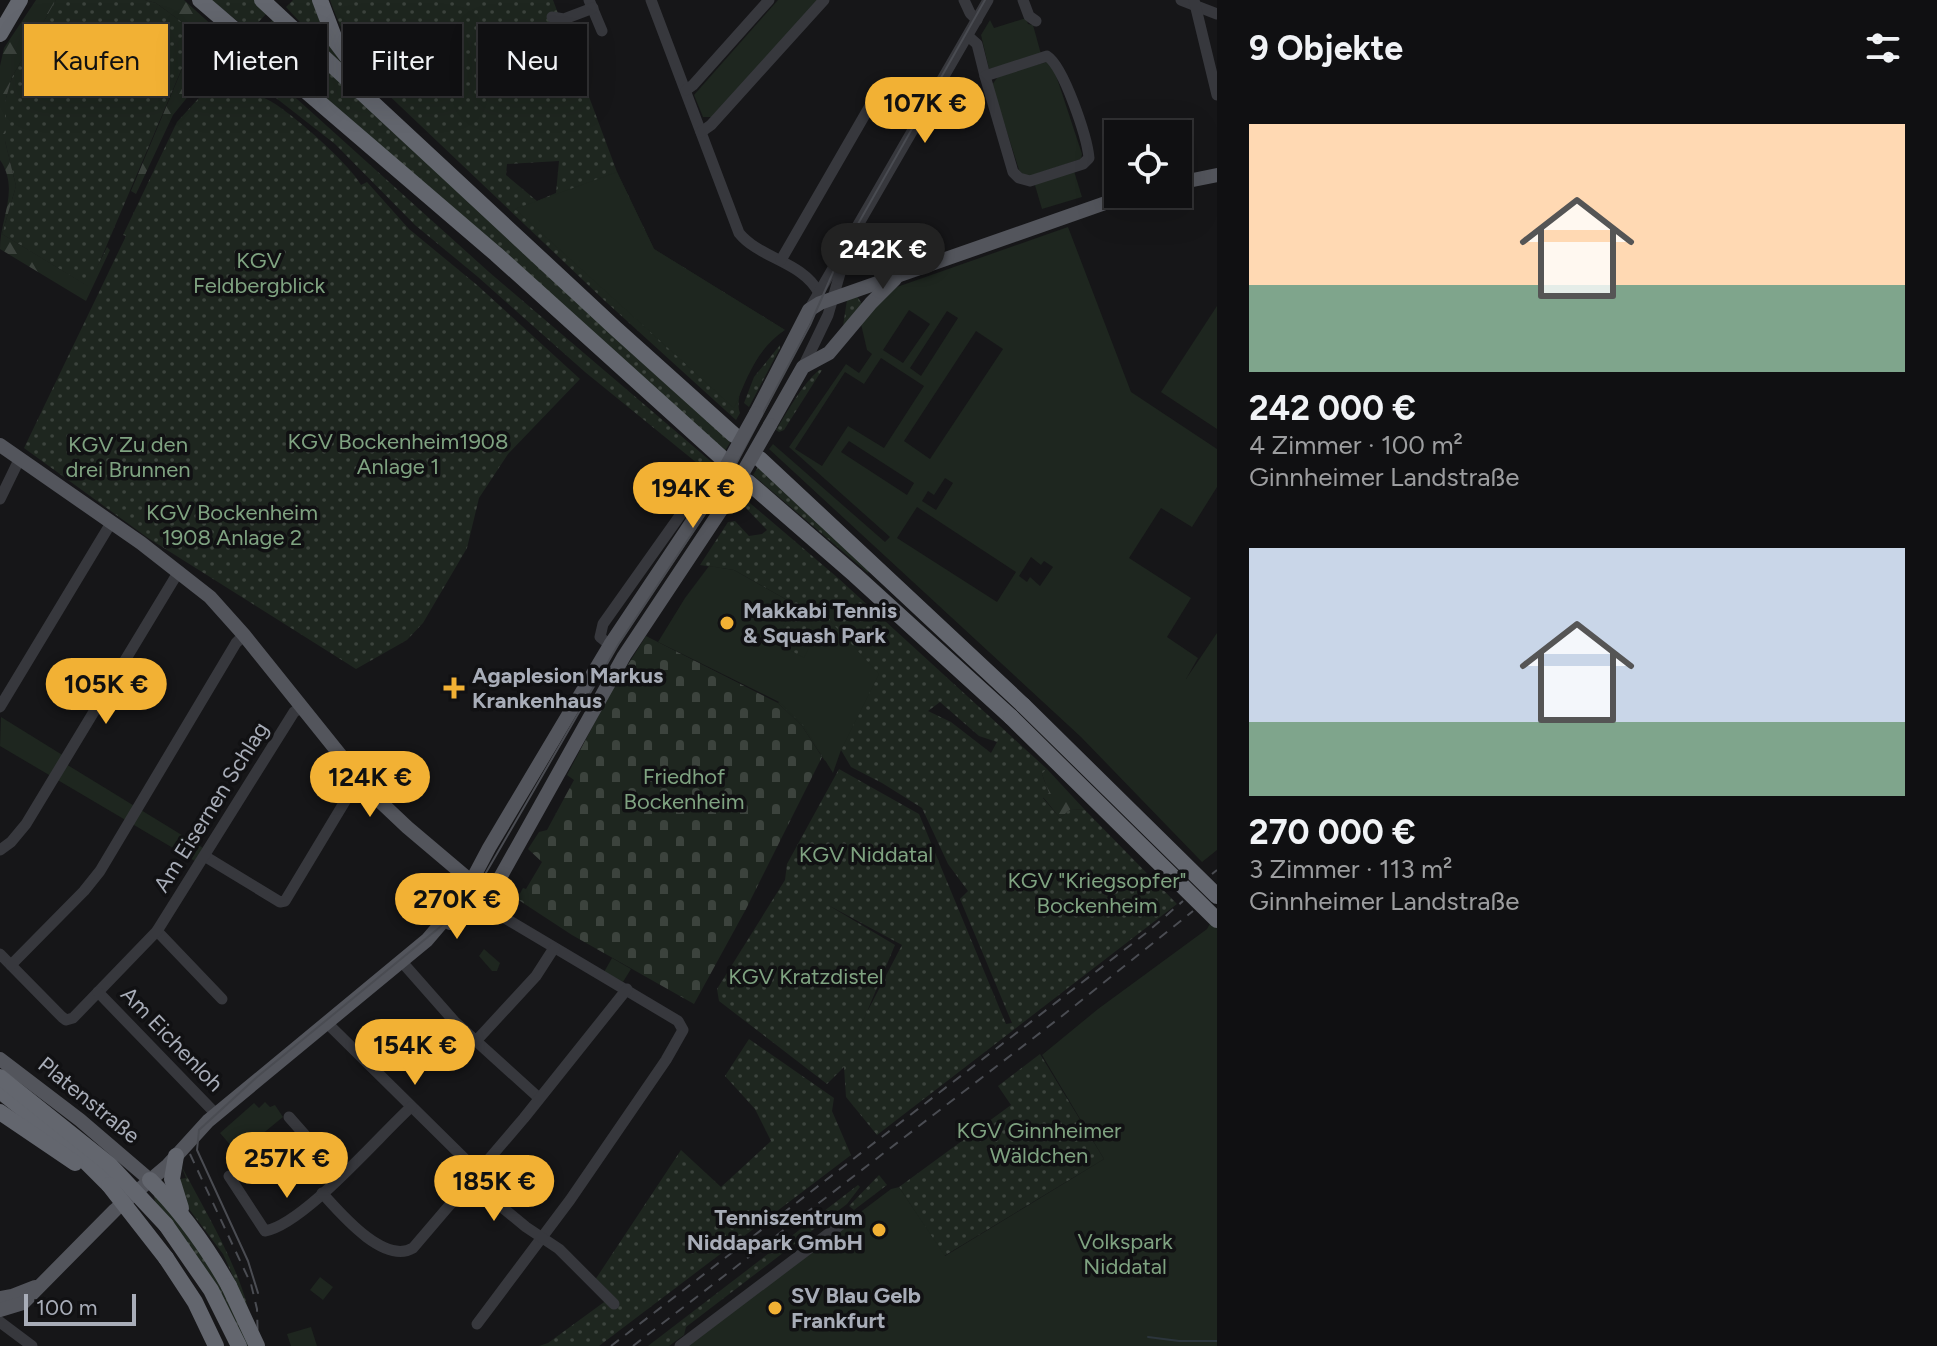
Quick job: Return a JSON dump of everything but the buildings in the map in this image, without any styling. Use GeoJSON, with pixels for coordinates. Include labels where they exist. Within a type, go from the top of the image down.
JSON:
{"type":"FeatureCollection","features":[{"type":"Feature","properties":{"kind":"highway"},"geometry":{"type":"LineString","coordinates":[[0,34],[20,0]]}},
{"type":"Feature","properties":{"kind":"highway"},"geometry":{"type":"LineString","coordinates":[[200,0],[485,244],[722,458]]}},
{"type":"Feature","properties":{"kind":"highway"},"geometry":{"type":"LineString","coordinates":[[320,0],[327,22],[343,52],[412,138]]}},
{"type":"Feature","properties":{"kind":"highway"},"geometry":{"type":"LineString","coordinates":[[264,2],[734,435]]}},
{"type":"Feature","properties":{"kind":"highway"},"geometry":{"type":"LineString","coordinates":[[760,459],[1017,711],[1217,896]]}},
{"type":"Feature","properties":{"kind":"highway"},"geometry":{"type":"LineString","coordinates":[[748,482],[1017,711],[1217,920]]}},
{"type":"Feature","properties":{"kind":"highway"},"geometry":{"type":"LineString","coordinates":[[5,1084],[109,1185],[182,1279],[216,1346]]}},
{"type":"Feature","properties":{"kind":"highway"},"geometry":{"type":"LineString","coordinates":[[5,1084],[90,1147],[154,1210],[201,1273],[239,1346]]}},
{"type":"Feature","properties":{"kind":"highway"},"geometry":{"type":"LineString","coordinates":[[4,1117],[109,1185]]}},
{"type":"Feature","properties":{"kind":"highway"},"geometry":{"type":"LineString","coordinates":[[170,1159],[172,1182],[187,1220]]}},
{"type":"Feature","properties":{"kind":"highway"},"geometry":{"type":"LineString","coordinates":[[147,1181],[187,1220],[209,1251],[233,1292],[257,1346]]}},
{"type":"Feature","properties":{"kind":"main road"},"geometry":{"type":"LineString","coordinates":[[1192,180],[1217,175]]}},
{"type":"Feature","properties":{"kind":"main road"},"geometry":{"type":"LineString","coordinates":[[427,940],[451,914],[472,882],[489,848],[610,645],[712,492],[809,310],[829,289],[855,290],[897,277],[1104,204]]}},
{"type":"Feature","properties":{"kind":"main road"},"geometry":{"type":"LineString","coordinates":[[1,1321],[216,1114],[480,900],[501,876],[641,629],[725,504],[803,367],[829,353],[897,277]]}},
{"type":"Feature","properties":{"kind":"main road"},"geometry":{"type":"LineString","coordinates":[[855,290],[865,298],[862,314]]}},
{"type":"Feature","properties":{"kind":"main road"},"geometry":{"type":"LineString","coordinates":[[0,448],[179,571],[210,597],[359,778],[393,814],[447,861],[472,882],[492,882],[501,876]]}},
{"type":"Feature","properties":{"kind":"main road"},"geometry":{"type":"LineString","coordinates":[[544,756],[557,758],[563,768]]}},
{"type":"Feature","properties":{"kind":"main road"},"geometry":{"type":"LineString","coordinates":[[447,861],[473,862],[489,848]]}},
{"type":"Feature","properties":{"kind":"main road","name":"Platenstraße"},"geometry":{"type":"LineString","coordinates":[[0,1059],[133,1163],[147,1181]]}},
{"type":"Feature","properties":{"kind":"main road"},"geometry":{"type":"LineString","coordinates":[[5,1084],[54,1099]]}},
{"type":"Feature","properties":{"kind":"main road"},"geometry":{"type":"LineString","coordinates":[[133,1163],[145,1166],[170,1159]]}},
{"type":"Feature","properties":{"kind":"main road"},"geometry":{"type":"LineString","coordinates":[[0,1298],[27,1291],[46,1280]]}},
{"type":"Feature","properties":{"kind":"street"},"geometry":{"type":"LineString","coordinates":[[651,0],[739,233],[753,245],[829,289]]}},
{"type":"Feature","properties":{"kind":"street"},"geometry":{"type":"LineString","coordinates":[[686,90],[769,0]]}},
{"type":"Feature","properties":{"kind":"street"},"geometry":{"type":"LineString","coordinates":[[701,132],[709,127],[824,0]]}},
{"type":"Feature","properties":{"kind":"street"},"geometry":{"type":"LineString","coordinates":[[964,0],[977,20]]}},
{"type":"Feature","properties":{"kind":"street"},"geometry":{"type":"LineString","coordinates":[[803,367],[816,344],[829,289],[853,237],[988,0]]}},
{"type":"Feature","properties":{"kind":"street"},"geometry":{"type":"LineString","coordinates":[[1023,0],[1029,16],[1036,21]]}},
{"type":"Feature","properties":{"kind":"street"},"geometry":{"type":"LineString","coordinates":[[1181,0],[1217,14]]}},
{"type":"Feature","properties":{"kind":"street"},"geometry":{"type":"LineString","coordinates":[[1194,3],[1217,95]]}},
{"type":"Feature","properties":{"kind":"street"},"geometry":{"type":"LineString","coordinates":[[552,17],[564,19],[591,4],[602,31]]}},
{"type":"Feature","properties":{"kind":"street"},"geometry":{"type":"LineString","coordinates":[[968,36],[977,44],[985,76],[1005,148],[1015,175],[1030,181],[1086,161],[1089,153],[1071,96],[1052,59],[1047,56],[985,76]]}},
{"type":"Feature","properties":{"kind":"street"},"geometry":{"type":"LineString","coordinates":[[781,260],[874,99],[881,97],[920,118]]}},
{"type":"Feature","properties":{"kind":"street"},"geometry":{"type":"LineString","coordinates":[[0,499],[19,461]]}},
{"type":"Feature","properties":{"kind":"street"},"geometry":{"type":"LineString","coordinates":[[610,645],[600,637],[603,624],[708,476]]}},
{"type":"Feature","properties":{"kind":"street"},"geometry":{"type":"LineString","coordinates":[[0,707],[107,520]]}},
{"type":"Feature","properties":{"kind":"street"},"geometry":{"type":"LineString","coordinates":[[0,850],[26,824],[179,571]]}},
{"type":"Feature","properties":{"kind":"street"},"geometry":{"type":"LineString","coordinates":[[11,965],[100,871],[236,643],[244,635]]}},
{"type":"Feature","properties":{"kind":"street","name":"Am Eisernen Schlag"},"geometry":{"type":"LineString","coordinates":[[0,954],[66,1020],[73,1018],[157,931],[294,712],[302,707]]}},
{"type":"Feature","properties":{"kind":"street"},"geometry":{"type":"LineString","coordinates":[[206,857],[280,902],[285,901],[359,778]]}},
{"type":"Feature","properties":{"kind":"street"},"geometry":{"type":"LineString","coordinates":[[472,882],[480,900],[493,911],[627,989],[683,1026],[681,1037],[570,1200],[483,1308],[477,1324]]}},
{"type":"Feature","properties":{"kind":"street"},"geometry":{"type":"LineString","coordinates":[[157,931],[222,999]]}},
{"type":"Feature","properties":{"kind":"street"},"geometry":{"type":"LineString","coordinates":[[476,1041],[536,976],[554,948]]}},
{"type":"Feature","properties":{"kind":"street"},"geometry":{"type":"LineString","coordinates":[[402,962],[454,1021],[539,1098]]}},
{"type":"Feature","properties":{"kind":"street"},"geometry":{"type":"LineString","coordinates":[[322,1193],[344,1217],[386,1250],[398,1253],[408,1251],[418,1244],[627,989]]}},
{"type":"Feature","properties":{"kind":"street","name":"Am Eichenloh"},"geometry":{"type":"LineString","coordinates":[[98,992],[216,1114]]}},
{"type":"Feature","properties":{"kind":"street"},"geometry":{"type":"LineString","coordinates":[[327,1023],[474,1176],[540,1237],[559,1249],[614,1304]]}},
{"type":"Feature","properties":{"kind":"street"},"geometry":{"type":"LineString","coordinates":[[229,1176],[265,1231],[285,1224],[341,1176],[411,1107]]}},
{"type":"Feature","properties":{"kind":"street"},"geometry":{"type":"LineString","coordinates":[[289,1117],[341,1176]]}},
{"type":"Feature","properties":{"kind":"street"},"geometry":{"type":"LineString","coordinates":[[680,1346],[840,1225]]}},
{"type":"Feature","properties":{"kind":"street"},"geometry":{"type":"LineString","coordinates":[[1,1321],[32,1346]]}},
{"type":"Feature","properties":{"kind":"green space"},"geometry":{"type":"Polygon","coordinates":[[[36,0],[56,0],[42,24],[24,24],[24,56],[12,77],[5,102],[5,141],[16,186],[2,234],[88,286],[107,247],[110,250],[86,301],[0,249],[1,237],[9,193],[6,171],[0,160],[0,66],[4,48],[36,0]]]}},
{"type":"Feature","properties":{"kind":"green space"},"geometry":{"type":"Polygon","coordinates":[[[56,0],[145,0],[156,3],[185,24],[184,64],[89,287],[2,234],[16,186],[5,141],[5,102],[12,77],[24,56],[24,96],[168,96],[168,24],[42,24],[56,0]]]}},
{"type":"Feature","properties":{"kind":"green space"},"geometry":{"type":"Polygon","coordinates":[[[145,0],[184,0],[211,24],[185,24],[156,3],[145,0]]]}},
{"type":"Feature","properties":{"kind":"green space"},"geometry":{"type":"Polygon","coordinates":[[[211,0],[256,0],[267,13],[257,24],[241,24],[211,0]]]}},
{"type":"Feature","properties":{"kind":"green space"},"geometry":{"type":"Polygon","coordinates":[[[293,0],[312,0],[321,24],[302,24],[286,7],[293,0]]]}},
{"type":"Feature","properties":{"kind":"green space"},"geometry":{"type":"Polygon","coordinates":[[[330,0],[553,0],[562,24],[478,24],[478,96],[587,96],[587,91],[617,172],[654,249],[785,330],[766,328],[743,383],[740,413],[736,420],[605,301],[390,96],[462,96],[462,24],[343,24],[343,31],[330,0]],[[559,161],[507,164],[506,175],[537,201],[556,193],[559,161]]]}},
{"type":"Feature","properties":{"kind":"green space"},"geometry":{"type":"Polygon","coordinates":[[[778,0],[818,0],[712,117],[703,117],[694,95],[778,0]]]}},
{"type":"Feature","properties":{"kind":"green space"},"geometry":{"type":"Polygon","coordinates":[[[1026,18],[1028,24],[1033,25],[1041,54],[989,69],[981,35],[990,20],[994,28],[1026,18]]]}},
{"type":"Feature","properties":{"kind":"green space"},"geometry":{"type":"Polygon","coordinates":[[[327,39],[343,62],[343,69],[327,51],[327,39]]]}},
{"type":"Feature","properties":{"kind":"green space"},"geometry":{"type":"Polygon","coordinates":[[[1047,62],[1053,66],[1081,159],[1030,176],[1023,175],[992,85],[999,75],[1047,62]]]}},
{"type":"Feature","properties":{"kind":"green space"},"geometry":{"type":"Polygon","coordinates":[[[184,64],[184,96],[188,96],[173,115],[136,194],[131,191],[184,64]]]}},
{"type":"Feature","properties":{"kind":"green space"},"geometry":{"type":"Polygon","coordinates":[[[327,69],[343,83],[343,96],[357,96],[731,441],[725,451],[320,96],[327,96],[327,69]]]}},
{"type":"Feature","properties":{"kind":"green space"},"geometry":{"type":"Polygon","coordinates":[[[201,96],[253,96],[274,103],[332,151],[361,185],[367,182],[409,229],[477,285],[580,379],[508,454],[479,498],[467,548],[423,623],[407,640],[356,669],[148,538],[24,448],[177,122],[201,96]]]}},
{"type":"Feature","properties":{"kind":"green space"},"geometry":{"type":"Polygon","coordinates":[[[273,96],[294,96],[489,272],[714,464],[708,472],[585,372],[415,225],[335,144],[273,96]]]}},
{"type":"Feature","properties":{"kind":"green space"},"geometry":{"type":"Polygon","coordinates":[[[1074,171],[1082,197],[1042,209],[1034,182],[1074,171]]]}},
{"type":"Feature","properties":{"kind":"green space"},"geometry":{"type":"Polygon","coordinates":[[[617,172],[654,249],[785,330],[760,355],[734,408],[515,209],[617,172]]]}},
{"type":"Feature","properties":{"kind":"green space"},"geometry":{"type":"Polygon","coordinates":[[[1068,227],[1131,392],[1217,449],[1217,487],[1192,527],[1161,508],[1129,558],[1191,598],[1167,637],[1198,658],[1186,679],[1217,633],[1217,850],[1202,862],[1081,737],[769,449],[773,444],[885,542],[890,537],[789,447],[846,364],[859,373],[872,354],[867,350],[861,324],[894,288],[1068,227]],[[909,310],[883,350],[903,363],[930,324],[909,310]],[[947,311],[910,368],[921,376],[958,318],[947,311]],[[976,331],[904,441],[930,459],[1003,349],[976,331]],[[881,358],[864,384],[845,372],[795,449],[822,466],[848,426],[884,448],[924,386],[881,358]],[[849,441],[841,452],[907,495],[914,483],[849,441]],[[945,478],[934,495],[928,491],[922,501],[936,510],[953,483],[945,478]],[[917,507],[897,538],[997,602],[1016,572],[917,507]],[[1031,557],[1019,576],[1027,582],[1030,577],[1040,586],[1053,567],[1044,561],[1041,565],[1031,557]]]}},
{"type":"Feature","properties":{"kind":"green space"},"geometry":{"type":"Polygon","coordinates":[[[857,296],[862,304],[843,326],[847,300],[857,296]]]}},
{"type":"Feature","properties":{"kind":"green space"},"geometry":{"type":"Polygon","coordinates":[[[1217,306],[1217,429],[1161,392],[1217,306]]]}},
{"type":"Feature","properties":{"kind":"green space"},"geometry":{"type":"Polygon","coordinates":[[[780,345],[749,407],[744,403],[754,377],[780,345]]]}},
{"type":"Feature","properties":{"kind":"green space"},"geometry":{"type":"Polygon","coordinates":[[[822,370],[784,430],[776,430],[801,390],[822,370]]]}},
{"type":"Feature","properties":{"kind":"green space"},"geometry":{"type":"Polygon","coordinates":[[[758,467],[869,571],[868,573],[753,475],[758,467]]]}},
{"type":"Feature","properties":{"kind":"green space"},"geometry":{"type":"Polygon","coordinates":[[[744,498],[838,578],[1047,769],[1042,774],[1049,793],[1043,798],[1060,818],[1071,809],[1085,810],[1177,904],[877,1135],[846,1097],[844,1067],[827,1084],[719,1001],[717,989],[785,880],[787,864],[839,769],[919,814],[1006,1024],[1012,1023],[960,899],[968,891],[948,864],[922,808],[851,767],[841,750],[825,761],[802,726],[778,703],[782,699],[775,642],[794,604],[734,570],[700,565],[728,522],[735,521],[749,536],[767,530],[742,504],[744,498]],[[940,702],[928,711],[951,722],[991,753],[997,742],[979,736],[940,702]],[[828,905],[895,945],[848,1057],[867,1012],[902,945],[828,905]]]}},
{"type":"Feature","properties":{"kind":"green space"},"geometry":{"type":"Polygon","coordinates":[[[709,566],[734,570],[794,604],[776,642],[804,658],[815,634],[805,608],[810,599],[879,674],[841,750],[833,773],[803,725],[779,702],[658,642],[709,566]]]}},
{"type":"Feature","properties":{"kind":"green space","name":"Friedhof Bockenheim"},"geometry":{"type":"Polygon","coordinates":[[[646,636],[778,703],[802,726],[822,757],[746,909],[694,1004],[572,935],[517,899],[542,862],[528,849],[539,832],[547,830],[574,780],[567,775],[612,690],[646,636]]]}},
{"type":"Feature","properties":{"kind":"green space"},"geometry":{"type":"Polygon","coordinates":[[[1,717],[64,756],[61,761],[203,848],[195,861],[0,746],[1,717]]]}},
{"type":"Feature","properties":{"kind":"green space"},"geometry":{"type":"Polygon","coordinates":[[[1047,769],[1085,810],[1071,809],[1060,818],[1043,797],[1049,793],[1042,774],[1047,769]]]}},
{"type":"Feature","properties":{"kind":"green space","name":"Volkspark Niddatal"},"geometry":{"type":"Polygon","coordinates":[[[1217,911],[1217,1346],[683,1346],[891,1189],[899,1187],[945,1256],[1104,1159],[1042,1055],[1098,1009],[1207,929],[1217,911]]]}},
{"type":"Feature","properties":{"kind":"green space"},"geometry":{"type":"Polygon","coordinates":[[[484,949],[500,963],[497,971],[492,971],[479,956],[484,949]]]}},
{"type":"Feature","properties":{"kind":"green space"},"geometry":{"type":"Polygon","coordinates":[[[612,958],[631,969],[623,982],[604,972],[612,958]]]}},
{"type":"Feature","properties":{"kind":"green space"},"geometry":{"type":"Polygon","coordinates":[[[749,1039],[834,1098],[832,1111],[851,1155],[599,1346],[539,1346],[548,1343],[611,1297],[595,1280],[681,1150],[721,1187],[771,1141],[755,1109],[725,1076],[749,1039]]]}},
{"type":"Feature","properties":{"kind":"green space","name":"KGV Ginnheimer Wäldchen"},"geometry":{"type":"Polygon","coordinates":[[[1040,1054],[1104,1159],[944,1256],[899,1187],[1011,1105],[998,1086],[1040,1054]]]}},
{"type":"Feature","properties":{"kind":"green space"},"geometry":{"type":"Polygon","coordinates":[[[265,1102],[270,1107],[275,1105],[283,1117],[238,1154],[220,1133],[254,1103],[259,1108],[265,1102]]]}},
{"type":"Feature","properties":{"kind":"green space"},"geometry":{"type":"Polygon","coordinates":[[[181,1165],[238,1277],[246,1300],[253,1346],[230,1346],[212,1289],[155,1202],[154,1194],[241,1294],[223,1254],[183,1201],[174,1180],[186,1178],[181,1165]]]}},
{"type":"Feature","properties":{"kind":"green space"},"geometry":{"type":"Polygon","coordinates":[[[879,1175],[887,1185],[854,1210],[849,1206],[879,1175]]]}},
{"type":"Feature","properties":{"kind":"green space"},"geometry":{"type":"Polygon","coordinates":[[[858,1185],[860,1187],[847,1204],[686,1327],[684,1335],[669,1346],[648,1346],[858,1185]]]}},
{"type":"Feature","properties":{"kind":"green space"},"geometry":{"type":"Polygon","coordinates":[[[320,1277],[333,1287],[323,1300],[310,1290],[320,1277]]]}},
{"type":"Feature","properties":{"kind":"green space"},"geometry":{"type":"Polygon","coordinates":[[[311,1327],[317,1346],[291,1346],[287,1334],[311,1327]]]}},
{"type":"Feature","properties":{"kind":"waterway"},"geometry":{"type":"LineString","coordinates":[[1148,1337],[1217,1341]]}},
{"type":"Feature","properties":{"kind":"tram line"},"geometry":{"type":"LineString","coordinates":[[258,1293],[248,1261],[197,1150],[199,1130],[257,1077],[451,918],[480,883],[618,645],[727,481],[810,325],[841,254],[985,0]]}},
{"type":"Feature","properties":{"kind":"railway"},"geometry":{"type":"LineString","coordinates":[[1212,874],[1217,870]]}},
{"type":"Feature","properties":{"kind":"railway"},"geometry":{"type":"LineString","coordinates":[[611,1346],[1146,933],[1183,901]]}},
{"type":"Feature","properties":{"kind":"railway"},"geometry":{"type":"LineString","coordinates":[[633,1346],[1062,1016],[1193,911]]}},
{"type":"Feature","properties":{"kind":"railway"},"geometry":{"type":"LineString","coordinates":[[190,1154],[251,1284],[257,1309],[258,1346]]}},
{"type":"Feature","properties":{"kind":"place","name":"Makkabi Tennis & Squash Park"},"geometry":{"type":"Point","coordinates":[727,623]}},
{"type":"Feature","properties":{"kind":"place","name":"Agaplesion Markus Krankenhaus"},"geometry":{"type":"Point","coordinates":[454,688]}},
{"type":"Feature","properties":{"kind":"place","name":"Tenniszentrum Niddapark GmbH"},"geometry":{"type":"Point","coordinates":[879,1230]}},
{"type":"Feature","properties":{"kind":"place","name":"SV Blau Gelb Frankfurt"},"geometry":{"type":"Point","coordinates":[775,1308]}},
{"type":"Feature","properties":{"kind":"park label","name":"KGV Feldbergblick"},"geometry":{"type":"Point","coordinates":[259,272]}},
{"type":"Feature","properties":{"kind":"park label","name":"KGV Bockenheim1908 Anlage 1"},"geometry":{"type":"Point","coordinates":[398,454]}},
{"type":"Feature","properties":{"kind":"park label","name":"KGV Zu den drei Brunnen"},"geometry":{"type":"Point","coordinates":[128,456]}},
{"type":"Feature","properties":{"kind":"park label","name":"KGV Bockenheim 1908 Anlage 2"},"geometry":{"type":"Point","coordinates":[232,524]}},
{"type":"Feature","properties":{"kind":"park label","name":"KGV Niddatal"},"geometry":{"type":"Point","coordinates":[866,854]}},
{"type":"Feature","properties":{"kind":"park label","name":"KGV \"Kriegsopfer\" Bockenheim"},"geometry":{"type":"Point","coordinates":[1097,892]}},
{"type":"Feature","properties":{"kind":"park label","name":"KGV Kratzdistel"},"geometry":{"type":"Point","coordinates":[806,976]}}]}
